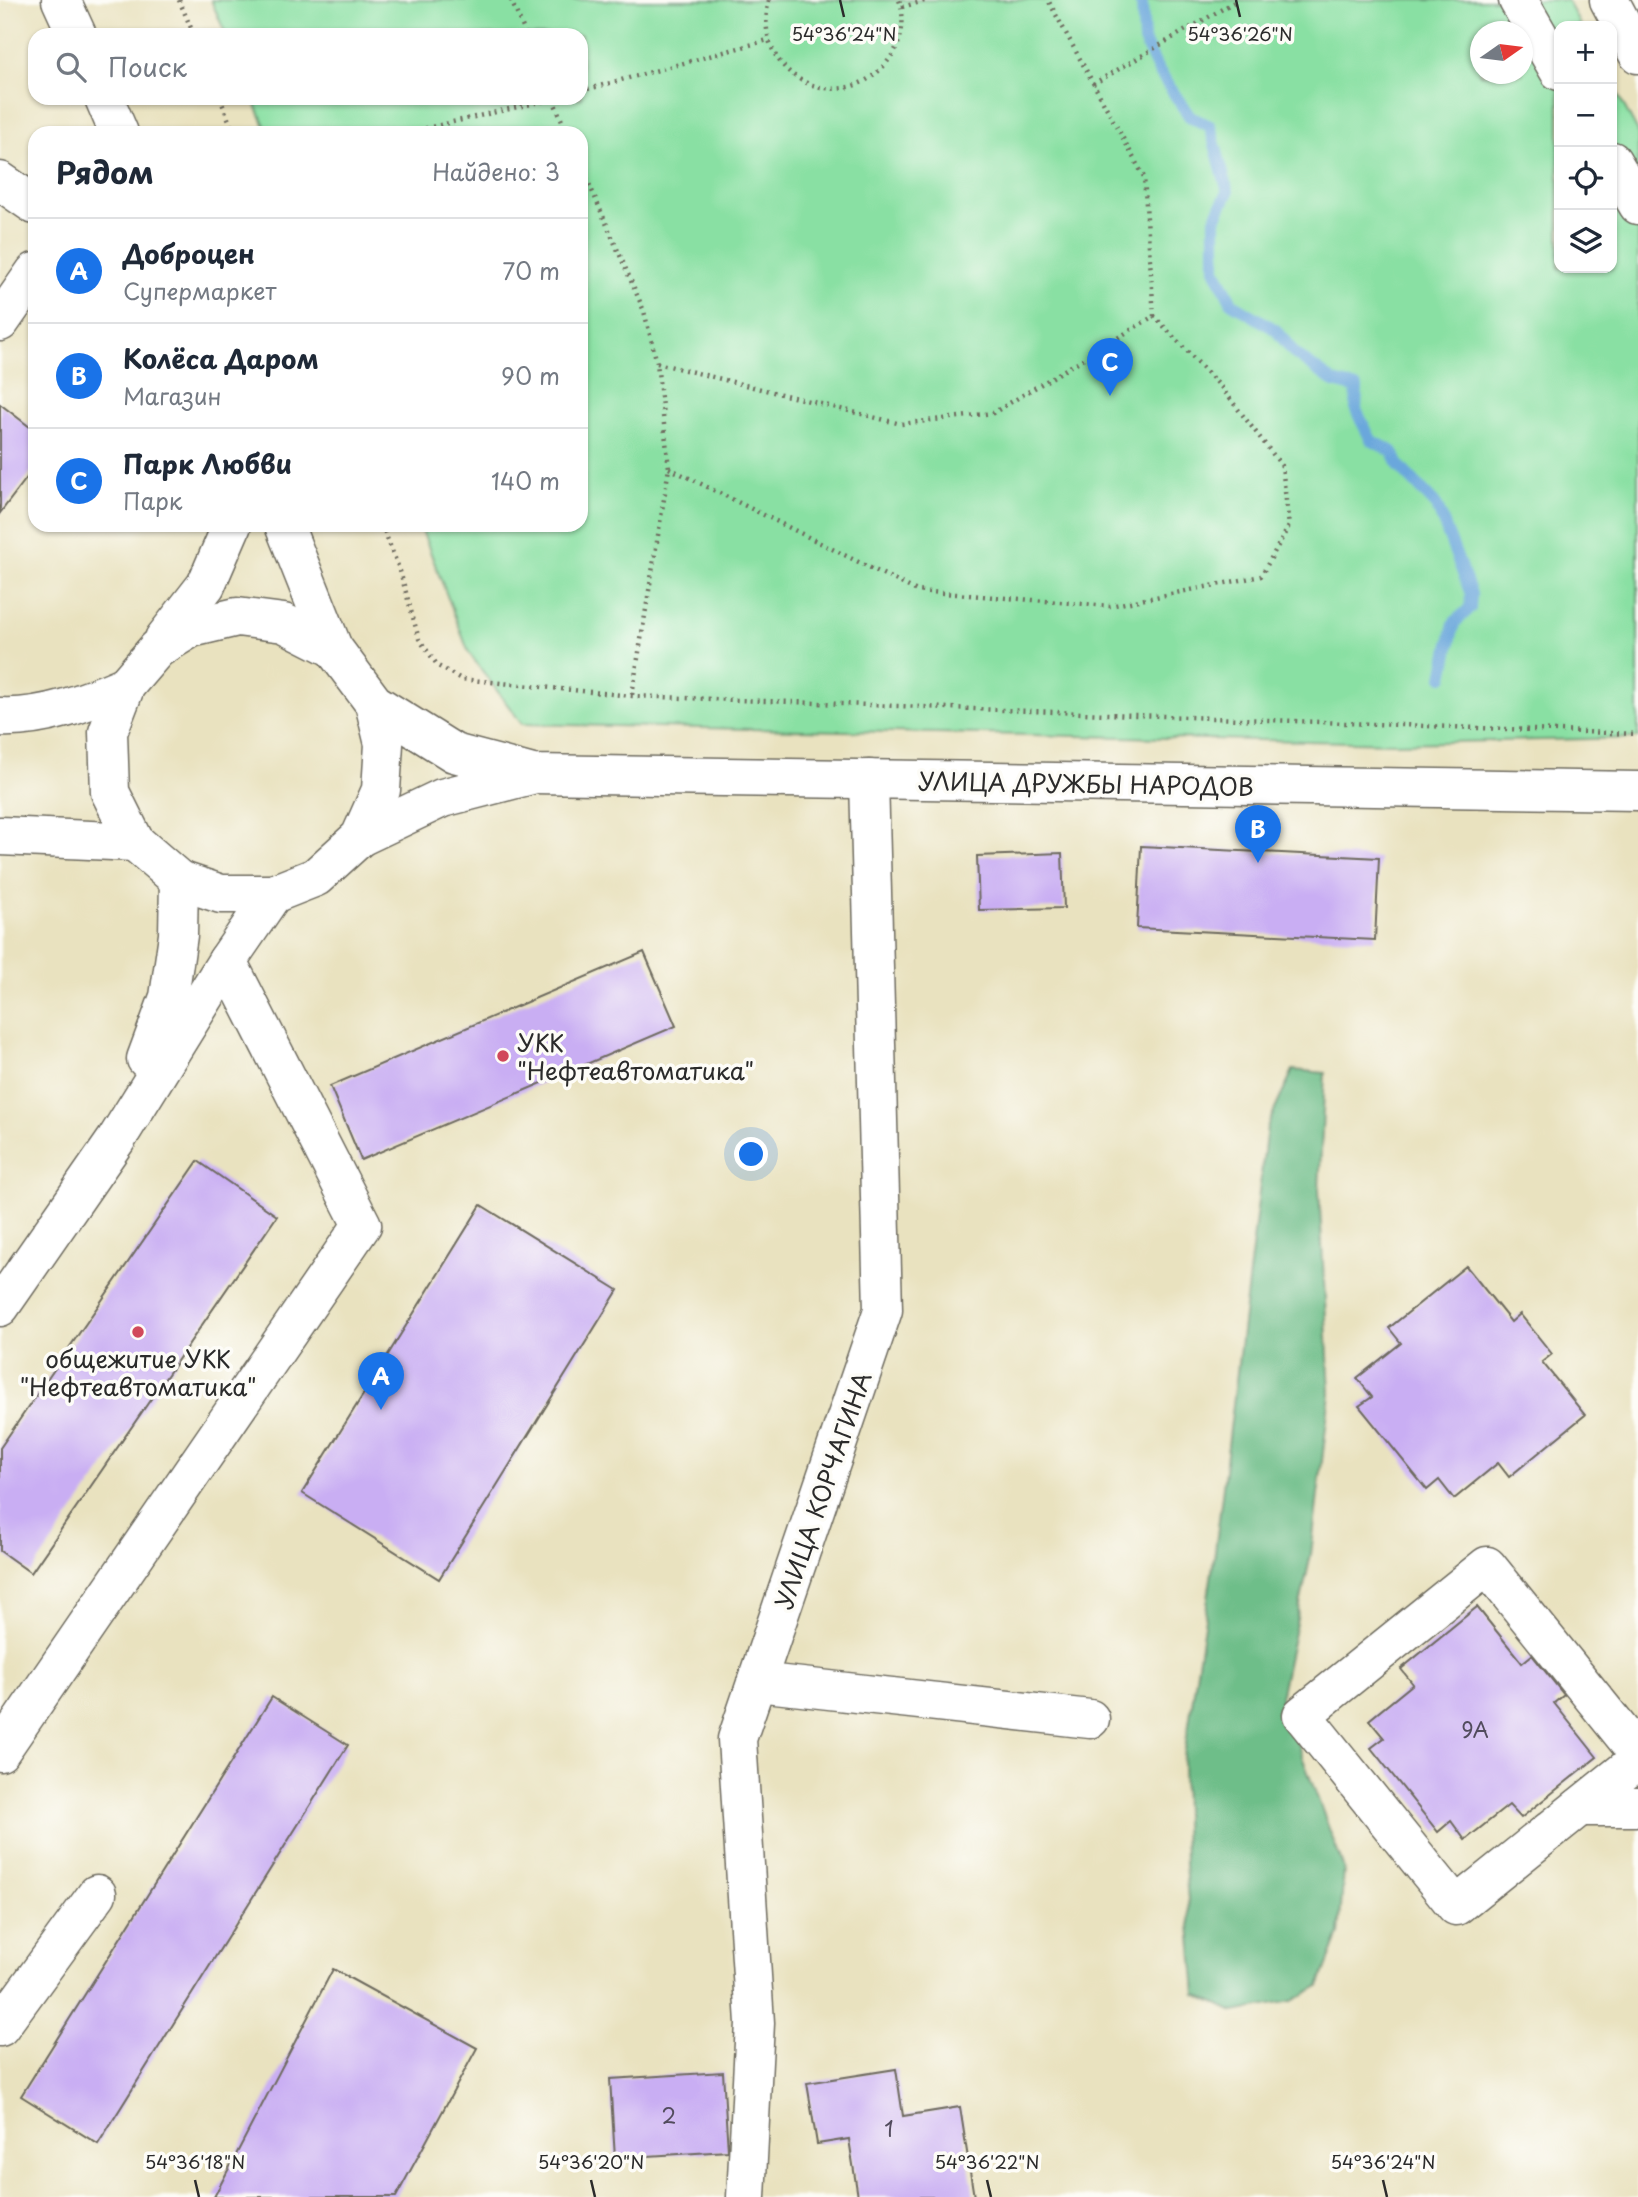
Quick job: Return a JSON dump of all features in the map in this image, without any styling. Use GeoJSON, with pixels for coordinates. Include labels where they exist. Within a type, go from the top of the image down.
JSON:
{"type":"FeatureCollection","features":[{"type":"Feature","properties":{"kind":"main road"},"geometry":{"type":"LineString","coordinates":[[61,0],[73,28]]}},
{"type":"Feature","properties":{"kind":"main road"},"geometry":{"type":"LineString","coordinates":[[1518,0],[1554,62]]}},
{"type":"Feature","properties":{"kind":"main road"},"geometry":{"type":"LineString","coordinates":[[1609,0],[1638,54]]}},
{"type":"Feature","properties":{"kind":"main road"},"geometry":{"type":"LineString","coordinates":[[107,105],[116,126]]}},
{"type":"Feature","properties":{"kind":"main road"},"geometry":{"type":"LineString","coordinates":[[1617,169],[1638,205]]}},
{"type":"Feature","properties":{"kind":"main road"},"geometry":{"type":"LineString","coordinates":[[0,181],[28,200]]}},
{"type":"Feature","properties":{"kind":"main road"},"geometry":{"type":"LineString","coordinates":[[0,322],[28,282]]}},
{"type":"Feature","properties":{"kind":"main road"},"geometry":{"type":"LineString","coordinates":[[230,532],[206,585],[126,685],[108,732],[110,792],[135,842],[179,880],[221,894],[273,894],[316,877],[360,837],[442,798],[533,774]]}},
{"type":"Feature","properties":{"kind":"main road"},"geometry":{"type":"LineString","coordinates":[[287,532],[333,648],[374,704],[384,744],[381,790],[360,837]]}},
{"type":"Feature","properties":{"kind":"main road"},"geometry":{"type":"LineString","coordinates":[[157,649],[191,628],[237,617],[284,623],[333,648]]}},
{"type":"Feature","properties":{"kind":"main road"},"geometry":{"type":"LineString","coordinates":[[0,717],[11,718],[78,706],[126,685]]}},
{"type":"Feature","properties":{"kind":"main road"},"geometry":{"type":"LineString","coordinates":[[374,704],[454,753],[533,774]]}},
{"type":"Feature","properties":{"kind":"main road","name":"УЛИЦА ДРУЖБЫ НАРОДОВ"},"geometry":{"type":"LineString","coordinates":[[533,774],[1638,791]]}},
{"type":"Feature","properties":{"kind":"main road","name":"УЛИЦА КОРЧАГИНА"},"geometry":{"type":"LineString","coordinates":[[746,2197],[755,2024],[737,1739],[883,1310],[869,779]]}},
{"type":"Feature","properties":{"kind":"main road"},"geometry":{"type":"LineString","coordinates":[[0,836],[135,842]]}},
{"type":"Feature","properties":{"kind":"main road"},"geometry":{"type":"LineString","coordinates":[[116,1140],[169,997],[178,935],[179,880]]}},
{"type":"Feature","properties":{"kind":"main road"},"geometry":{"type":"LineString","coordinates":[[0,1307],[116,1140],[227,961],[273,894]]}},
{"type":"Feature","properties":{"kind":"main road"},"geometry":{"type":"LineString","coordinates":[[0,1752],[362,1225],[227,961]]}},
{"type":"Feature","properties":{"kind":"main road"},"geometry":{"type":"LineString","coordinates":[[1638,1753],[1488,1566],[1302,1715],[1455,1906],[1638,1760]]}},
{"type":"Feature","properties":{"kind":"main road"},"geometry":{"type":"LineString","coordinates":[[757,1682],[1090,1719]]}},
{"type":"Feature","properties":{"kind":"main road"},"geometry":{"type":"LineString","coordinates":[[1580,1807],[1638,1807]]}},
{"type":"Feature","properties":{"kind":"main road"},"geometry":{"type":"LineString","coordinates":[[0,2026],[97,1894]]}},
{"type":"Feature","properties":{"kind":"path"},"geometry":{"type":"LineString","coordinates":[[179,0],[191,28]]}},
{"type":"Feature","properties":{"kind":"path"},"geometry":{"type":"LineString","coordinates":[[511,0],[523,28]]}},
{"type":"Feature","properties":{"kind":"path"},"geometry":{"type":"LineString","coordinates":[[769,0],[765,17],[768,40],[779,62],[798,80],[821,89],[845,89],[867,81],[886,66],[898,45],[903,22],[899,0]]}},
{"type":"Feature","properties":{"kind":"path"},"geometry":{"type":"LineString","coordinates":[[901,7],[928,0]]}},
{"type":"Feature","properties":{"kind":"path"},"geometry":{"type":"LineString","coordinates":[[669,468],[917,591],[1110,606],[1261,576],[1289,526],[1282,466],[1221,387],[1154,316],[1144,177],[1048,0]]}},
{"type":"Feature","properties":{"kind":"path"},"geometry":{"type":"LineString","coordinates":[[1093,84],[1238,0]]}},
{"type":"Feature","properties":{"kind":"path"},"geometry":{"type":"LineString","coordinates":[[588,89],[768,40]]}},
{"type":"Feature","properties":{"kind":"path"},"geometry":{"type":"LineString","coordinates":[[223,105],[230,126]]}},
{"type":"Feature","properties":{"kind":"path"},"geometry":{"type":"LineString","coordinates":[[435,126],[524,105]]}},
{"type":"Feature","properties":{"kind":"path"},"geometry":{"type":"LineString","coordinates":[[557,105],[565,126]]}},
{"type":"Feature","properties":{"kind":"path"},"geometry":{"type":"LineString","coordinates":[[588,181],[644,312],[657,363],[669,468],[632,695]]}},
{"type":"Feature","properties":{"kind":"path"},"geometry":{"type":"LineString","coordinates":[[657,363],[901,424],[993,413],[1154,316]]}},
{"type":"Feature","properties":{"kind":"path"},"geometry":{"type":"LineString","coordinates":[[385,532],[400,571],[419,639],[438,666],[461,679],[632,695],[1638,734]]}},
{"type":"Feature","properties":{"kind":"green space"},"geometry":{"type":"Polygon","coordinates":[[[211,0],[1567,0],[1578,21],[1554,21],[1554,273],[1617,273],[1617,92],[1638,132],[1638,738],[1396,743],[522,724],[469,653],[423,532],[588,532],[588,126],[265,126],[256,105],[588,105],[588,28],[223,28],[211,0]]]}},
{"type":"Feature","properties":{"kind":"green space"},"geometry":{"type":"Polygon","coordinates":[[[1293,1070],[1325,1073],[1319,1189],[1330,1393],[1311,1554],[1280,1697],[1344,1869],[1339,1934],[1319,1986],[1292,2001],[1234,2012],[1196,1994],[1185,1865],[1183,1763],[1215,1552],[1267,1127],[1293,1070]]]}},
{"type":"Feature","properties":{"kind":"building"},"geometry":{"type":"Polygon","coordinates":[[[0,404],[28,426],[28,476],[0,513],[0,404]]]}},
{"type":"Feature","properties":{"kind":"building"},"geometry":{"type":"Polygon","coordinates":[[[1141,846],[1379,858],[1375,940],[1137,928],[1141,846]]]}},
{"type":"Feature","properties":{"kind":"building"},"geometry":{"type":"Polygon","coordinates":[[[1062,853],[1064,908],[979,910],[977,856],[1062,853]]]}},
{"type":"Feature","properties":{"kind":"building","name":"УКК \"Нефтеавтоматика\""},"geometry":{"type":"Polygon","coordinates":[[[644,952],[676,1026],[361,1160],[330,1086],[644,952]]]}},
{"type":"Feature","properties":{"kind":"building","name":"общежитие УКК \"Нефтеавтоматика\""},"geometry":{"type":"Polygon","coordinates":[[[198,1161],[277,1216],[31,1573],[0,1551],[0,1448],[198,1161]]]}},
{"type":"Feature","properties":{"kind":"building"},"geometry":{"type":"Polygon","coordinates":[[[481,1205],[618,1290],[439,1579],[302,1493],[481,1205]]]}},
{"type":"Feature","properties":{"kind":"building"},"geometry":{"type":"Polygon","coordinates":[[[1466,1266],[1511,1322],[1520,1314],[1552,1354],[1542,1362],[1585,1415],[1509,1477],[1498,1463],[1454,1499],[1439,1480],[1427,1490],[1359,1406],[1372,1397],[1357,1378],[1401,1343],[1389,1328],[1466,1266]]]}},
{"type":"Feature","properties":{"kind":"building"},"geometry":{"type":"Polygon","coordinates":[[[1477,1607],[1522,1663],[1532,1655],[1564,1695],[1554,1703],[1597,1757],[1521,1818],[1509,1805],[1465,1840],[1451,1821],[1438,1832],[1371,1748],[1384,1738],[1369,1720],[1413,1684],[1401,1669],[1477,1607]]]}},
{"type":"Feature","properties":{"kind":"building"},"geometry":{"type":"Polygon","coordinates":[[[272,1697],[348,1745],[98,2144],[21,2096],[272,1697]]]}},
{"type":"Feature","properties":{"kind":"building"},"geometry":{"type":"Polygon","coordinates":[[[333,1969],[477,2048],[396,2197],[214,2197],[333,1969]]]}},
{"type":"Feature","properties":{"kind":"building"},"geometry":{"type":"Polygon","coordinates":[[[896,2069],[903,2116],[960,2107],[974,2197],[858,2197],[849,2139],[817,2144],[807,2083],[896,2069]]]}},
{"type":"Feature","properties":{"kind":"building"},"geometry":{"type":"Polygon","coordinates":[[[723,2072],[728,2151],[615,2158],[610,2079],[723,2072]]]}},
{"type":"Feature","properties":{"kind":"waterway"},"geometry":{"type":"LineString","coordinates":[[1138,0],[1142,4],[1144,41],[1158,70],[1190,117],[1210,126],[1228,192],[1215,219],[1215,269],[1232,303],[1276,330],[1295,354],[1334,382],[1357,388],[1356,410],[1371,440],[1393,452],[1399,466],[1437,506],[1471,594],[1470,608],[1454,623],[1443,677]]}},
{"type":"Feature","properties":{"kind":"place","name":"Парк Любви"},"geometry":{"type":"Point","coordinates":[1110,396]}},
{"type":"Feature","properties":{"kind":"place","name":"Колёса Даром"},"geometry":{"type":"Point","coordinates":[1258,863]}},
{"type":"Feature","properties":{"kind":"place","name":"УКК \"Нефтеавтоматика\""},"geometry":{"type":"Point","coordinates":[503,1056]}},
{"type":"Feature","properties":{"kind":"place","name":"общежитие УКК \"Нефтеавтоматика\""},"geometry":{"type":"Point","coordinates":[138,1332]}},
{"type":"Feature","properties":{"kind":"place","name":"Доброцен"},"geometry":{"type":"Point","coordinates":[381,1410]}}]}
